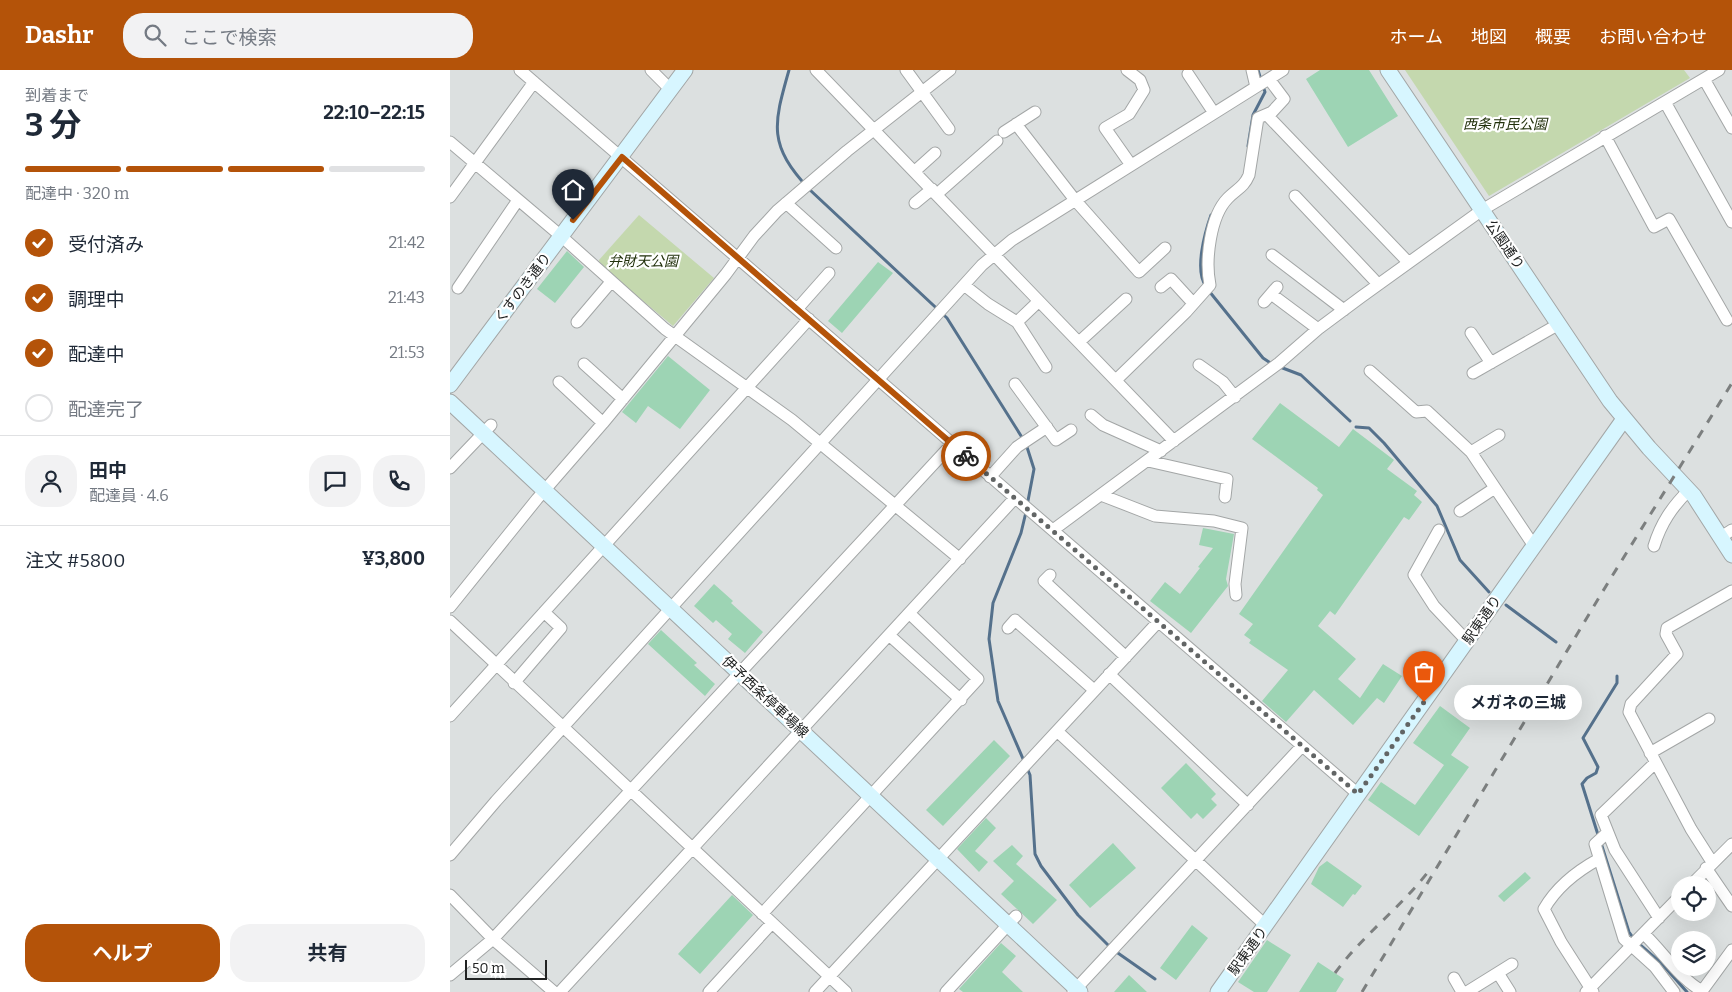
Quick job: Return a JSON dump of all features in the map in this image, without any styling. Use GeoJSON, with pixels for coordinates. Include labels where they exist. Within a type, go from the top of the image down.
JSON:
{"type":"FeatureCollection","features":[{"type":"Feature","properties":{"kind":"street"},"geometry":{"type":"LineString","coordinates":[[520,70],[798,308],[878,380],[1158,622],[1256,704],[1358,794]]}},
{"type":"Feature","properties":{"kind":"street"},"geometry":{"type":"LineString","coordinates":[[651,70],[671,90]]}},
{"type":"Feature","properties":{"kind":"street","name":"くすのき通り"},"geometry":{"type":"LineString","coordinates":[[450,385],[622,157],[685,70]]}},
{"type":"Feature","properties":{"kind":"street"},"geometry":{"type":"LineString","coordinates":[[816,70],[1174,442]]}},
{"type":"Feature","properties":{"kind":"street"},"geometry":{"type":"LineString","coordinates":[[906,70],[923,90],[949,129]]}},
{"type":"Feature","properties":{"kind":"street"},"geometry":{"type":"LineString","coordinates":[[450,607],[623,399],[754,236],[800,190],[950,70]]}},
{"type":"Feature","properties":{"kind":"street"},"geometry":{"type":"LineString","coordinates":[[1127,70],[1140,80],[1144,90],[1129,114],[1105,128],[1131,165]]}},
{"type":"Feature","properties":{"kind":"street"},"geometry":{"type":"LineString","coordinates":[[1252,70],[1256,87]]}},
{"type":"Feature","properties":{"kind":"street"},"geometry":{"type":"LineString","coordinates":[[450,855],[562,728],[994,254],[1012,240],[1074,200],[1283,70]]}},
{"type":"Feature","properties":{"kind":"street","name":"公園通り"},"geometry":{"type":"LineString","coordinates":[[1388,70],[1624,419],[1727,533],[1732,555]]}},
{"type":"Feature","properties":{"kind":"street"},"geometry":{"type":"LineString","coordinates":[[1053,530],[1235,397],[1318,329],[1378,284],[1482,210],[1719,70]]}},
{"type":"Feature","properties":{"kind":"street"},"geometry":{"type":"LineString","coordinates":[[1188,74],[1214,113]]}},
{"type":"Feature","properties":{"kind":"street"},"geometry":{"type":"LineString","coordinates":[[1116,380],[1208,287],[1206,275],[1214,223],[1228,198],[1246,184],[1258,118],[1267,115],[1284,99],[1269,79]]}},
{"type":"Feature","properties":{"kind":"street"},"geometry":{"type":"LineString","coordinates":[[1704,79],[1732,128]]}},
{"type":"Feature","properties":{"kind":"street"},"geometry":{"type":"LineString","coordinates":[[450,197],[534,82]]}},
{"type":"Feature","properties":{"kind":"street"},"geometry":{"type":"LineString","coordinates":[[1664,102],[1732,222]]}},
{"type":"Feature","properties":{"kind":"street"},"geometry":{"type":"LineString","coordinates":[[1004,132],[1035,112]]}},
{"type":"Feature","properties":{"kind":"street"},"geometry":{"type":"LineString","coordinates":[[1267,115],[1408,262]]}},
{"type":"Feature","properties":{"kind":"street"},"geometry":{"type":"LineString","coordinates":[[1016,124],[1074,200],[1139,272],[1164,248]]}},
{"type":"Feature","properties":{"kind":"street"},"geometry":{"type":"LineString","coordinates":[[1606,136],[1654,227],[1669,218],[1726,320]]}},
{"type":"Feature","properties":{"kind":"street"},"geometry":{"type":"LineString","coordinates":[[915,204],[934,192],[997,141]]}},
{"type":"Feature","properties":{"kind":"street"},"geometry":{"type":"LineString","coordinates":[[450,142],[674,335],[821,443],[960,559]]}},
{"type":"Feature","properties":{"kind":"street"},"geometry":{"type":"LineString","coordinates":[[915,171],[935,153]]}},
{"type":"Feature","properties":{"kind":"street"},"geometry":{"type":"LineString","coordinates":[[1294,196],[1378,284]]}},
{"type":"Feature","properties":{"kind":"street"},"geometry":{"type":"LineString","coordinates":[[458,288],[518,200]]}},
{"type":"Feature","properties":{"kind":"street"},"geometry":{"type":"LineString","coordinates":[[786,203],[836,248]]}},
{"type":"Feature","properties":{"kind":"street"},"geometry":{"type":"LineString","coordinates":[[1272,255],[1344,310]]}},
{"type":"Feature","properties":{"kind":"street"},"geometry":{"type":"LineString","coordinates":[[798,308],[829,273]]}},
{"type":"Feature","properties":{"kind":"street"},"geometry":{"type":"LineString","coordinates":[[1161,287],[1171,279],[1193,303]]}},
{"type":"Feature","properties":{"kind":"street"},"geometry":{"type":"LineString","coordinates":[[577,322],[611,282]]}},
{"type":"Feature","properties":{"kind":"street"},"geometry":{"type":"LineString","coordinates":[[964,285],[988,304],[1017,322],[1046,367]]}},
{"type":"Feature","properties":{"kind":"street"},"geometry":{"type":"LineString","coordinates":[[1271,294],[1318,329]]}},
{"type":"Feature","properties":{"kind":"street"},"geometry":{"type":"LineString","coordinates":[[1079,342],[1126,299]]}},
{"type":"Feature","properties":{"kind":"street"},"geometry":{"type":"LineString","coordinates":[[1017,322],[1039,301]]}},
{"type":"Feature","properties":{"kind":"street"},"geometry":{"type":"LineString","coordinates":[[450,716],[809,319]]}},
{"type":"Feature","properties":{"kind":"street"},"geometry":{"type":"LineString","coordinates":[[1473,373],[1559,324]]}},
{"type":"Feature","properties":{"kind":"street"},"geometry":{"type":"LineString","coordinates":[[1471,333],[1491,363]]}},
{"type":"Feature","properties":{"kind":"street"},"geometry":{"type":"LineString","coordinates":[[584,364],[623,399]]}},
{"type":"Feature","properties":{"kind":"street"},"geometry":{"type":"LineString","coordinates":[[1199,365],[1223,382],[1235,397]]}},
{"type":"Feature","properties":{"kind":"street"},"geometry":{"type":"LineString","coordinates":[[1370,371],[1416,412],[1427,411],[1471,452],[1534,546]]}},
{"type":"Feature","properties":{"kind":"street"},"geometry":{"type":"LineString","coordinates":[[559,382],[603,423]]}},
{"type":"Feature","properties":{"kind":"street"},"geometry":{"type":"LineString","coordinates":[[1015,384],[1056,440],[1071,430]]}},
{"type":"Feature","properties":{"kind":"street","name":"伊予西条停車場線"},"geometry":{"type":"LineString","coordinates":[[450,402],[487,429],[545,491],[937,859],[1012,920],[1077,991]]}},
{"type":"Feature","properties":{"kind":"street"},"geometry":{"type":"LineString","coordinates":[[1091,415],[1103,425],[1161,451]]}},
{"type":"Feature","properties":{"kind":"street","name":"駅東通り"},"geometry":{"type":"LineString","coordinates":[[1218,992],[1624,419]]}},
{"type":"Feature","properties":{"kind":"street"},"geometry":{"type":"LineString","coordinates":[[990,477],[1016,446],[1047,427]]}},
{"type":"Feature","properties":{"kind":"street"},"geometry":{"type":"LineString","coordinates":[[450,468],[487,429]]}},
{"type":"Feature","properties":{"kind":"street"},"geometry":{"type":"LineString","coordinates":[[1471,452],[1499,435]]}},
{"type":"Feature","properties":{"kind":"street"},"geometry":{"type":"LineString","coordinates":[[450,975],[492,938],[631,792],[952,444]]}},
{"type":"Feature","properties":{"kind":"street"},"geometry":{"type":"LineString","coordinates":[[1148,460],[1227,479],[1225,498]]}},
{"type":"Feature","properties":{"kind":"street"},"geometry":{"type":"LineString","coordinates":[[1460,511],[1495,488]]}},
{"type":"Feature","properties":{"kind":"street"},"geometry":{"type":"LineString","coordinates":[[1654,546],[1660,528],[1676,504],[1689,490]]}},
{"type":"Feature","properties":{"kind":"street"},"geometry":{"type":"LineString","coordinates":[[1100,495],[1155,516],[1214,521],[1242,528],[1235,584],[1236,595]]}},
{"type":"Feature","properties":{"kind":"street"},"geometry":{"type":"LineString","coordinates":[[560,992],[1015,498]]}},
{"type":"Feature","properties":{"kind":"street"},"geometry":{"type":"LineString","coordinates":[[1439,530],[1414,575],[1434,606],[1467,641]]}},
{"type":"Feature","properties":{"kind":"street"},"geometry":{"type":"LineString","coordinates":[[1050,575],[1044,581],[1126,657]]}},
{"type":"Feature","properties":{"kind":"street"},"geometry":{"type":"LineString","coordinates":[[1732,591],[1667,628],[1666,634],[1678,654],[1631,704],[1629,712],[1732,906]]}},
{"type":"Feature","properties":{"kind":"street"},"geometry":{"type":"LineString","coordinates":[[514,683],[561,628],[544,612]]}},
{"type":"Feature","properties":{"kind":"street"},"geometry":{"type":"LineString","coordinates":[[762,914],[961,700],[978,679],[910,614]]}},
{"type":"Feature","properties":{"kind":"street"},"geometry":{"type":"LineString","coordinates":[[1008,628],[1015,620],[1094,690]]}},
{"type":"Feature","properties":{"kind":"street"},"geometry":{"type":"LineString","coordinates":[[450,621],[562,728],[846,992]]}},
{"type":"Feature","properties":{"kind":"street"},"geometry":{"type":"LineString","coordinates":[[815,992],[1158,622]]}},
{"type":"Feature","properties":{"kind":"street"},"geometry":{"type":"LineString","coordinates":[[889,635],[961,700]]}},
{"type":"Feature","properties":{"kind":"street"},"geometry":{"type":"LineString","coordinates":[[1109,674],[1248,804]]}},
{"type":"Feature","properties":{"kind":"street"},"geometry":{"type":"LineString","coordinates":[[1659,918],[1615,850],[1606,834],[1601,815],[1652,758],[1709,719]]}},
{"type":"Feature","properties":{"kind":"street"},"geometry":{"type":"LineString","coordinates":[[1056,731],[1266,926]]}},
{"type":"Feature","properties":{"kind":"street"},"geometry":{"type":"LineString","coordinates":[[1077,991],[1111,949],[1302,746]]}},
{"type":"Feature","properties":{"kind":"street"},"geometry":{"type":"LineString","coordinates":[[1606,834],[1595,844],[1624,939],[1637,941],[1662,951],[1690,984],[1702,991],[1732,950]]}},
{"type":"Feature","properties":{"kind":"street"},"geometry":{"type":"LineString","coordinates":[[1699,876],[1732,844]]}},
{"type":"Feature","properties":{"kind":"street"},"geometry":{"type":"LineString","coordinates":[[1599,859],[1584,867],[1551,896],[1544,909],[1589,991],[1671,905]]}},
{"type":"Feature","properties":{"kind":"street"},"geometry":{"type":"LineString","coordinates":[[450,895],[492,938],[554,992]]}},
{"type":"Feature","properties":{"kind":"street"},"geometry":{"type":"LineString","coordinates":[[946,992],[1012,920]]}},
{"type":"Feature","properties":{"kind":"street"},"geometry":{"type":"LineString","coordinates":[[709,992],[772,922]]}},
{"type":"Feature","properties":{"kind":"street"},"geometry":{"type":"LineString","coordinates":[[1637,941],[1674,992]]}},
{"type":"Feature","properties":{"kind":"street"},"geometry":{"type":"LineString","coordinates":[[1466,992],[1512,964]]}},
{"type":"Feature","properties":{"kind":"street"},"geometry":{"type":"LineString","coordinates":[[1498,973],[1510,992]]}},
{"type":"Feature","properties":{"kind":"street"},"geometry":{"type":"LineString","coordinates":[[1454,978],[1462,992]]}},
{"type":"Feature","properties":{"kind":"green space","name":"西条市民公園"},"geometry":{"type":"Polygon","coordinates":[[[1405,70],[1684,70],[1690,78],[1489,196],[1405,70]]]}},
{"type":"Feature","properties":{"kind":"green space","name":"弁財天公園"},"geometry":{"type":"Polygon","coordinates":[[[639,215],[714,278],[673,326],[600,265],[599,260],[639,215]]]}},
{"type":"Feature","properties":{"kind":"building"},"geometry":{"type":"Polygon","coordinates":[[[1320,70],[1369,70],[1398,116],[1348,147],[1306,79],[1320,70]]]}},
{"type":"Feature","properties":{"kind":"building"},"geometry":{"type":"Polygon","coordinates":[[[567,251],[584,267],[555,303],[537,289],[567,251]]]}},
{"type":"Feature","properties":{"kind":"building"},"geometry":{"type":"Polygon","coordinates":[[[878,262],[893,273],[842,333],[828,321],[878,262]]]}},
{"type":"Feature","properties":{"kind":"building"},"geometry":{"type":"Polygon","coordinates":[[[668,356],[710,390],[680,429],[648,406],[636,423],[622,412],[668,356]]]}},
{"type":"Feature","properties":{"kind":"building"},"geometry":{"type":"Polygon","coordinates":[[[1280,403],[1339,447],[1353,429],[1394,460],[1387,469],[1417,491],[1414,495],[1422,502],[1409,520],[1404,517],[1335,615],[1330,611],[1318,626],[1356,659],[1338,679],[1360,698],[1383,664],[1402,676],[1384,703],[1377,698],[1353,725],[1314,690],[1286,722],[1262,701],[1288,670],[1249,643],[1251,640],[1244,635],[1253,624],[1239,614],[1323,495],[1317,490],[1318,488],[1252,439],[1280,403]]]}},
{"type":"Feature","properties":{"kind":"building"},"geometry":{"type":"Polygon","coordinates":[[[1203,528],[1234,534],[1226,579],[1228,586],[1191,633],[1150,601],[1165,582],[1180,594],[1200,568],[1198,567],[1213,548],[1199,545],[1203,528]]]}},
{"type":"Feature","properties":{"kind":"building"},"geometry":{"type":"Polygon","coordinates":[[[714,584],[733,601],[731,603],[763,632],[745,653],[728,639],[732,634],[716,620],[713,623],[694,606],[714,584]]]}},
{"type":"Feature","properties":{"kind":"building"},"geometry":{"type":"Polygon","coordinates":[[[661,630],[697,663],[694,665],[715,684],[705,696],[648,644],[661,630]]]}},
{"type":"Feature","properties":{"kind":"building"},"geometry":{"type":"Polygon","coordinates":[[[1440,706],[1470,728],[1451,755],[1469,767],[1419,836],[1368,800],[1381,782],[1415,805],[1444,765],[1413,743],[1440,706]]]}},
{"type":"Feature","properties":{"kind":"building"},"geometry":{"type":"Polygon","coordinates":[[[994,740],[1010,756],[943,826],[926,810],[994,740]]]}},
{"type":"Feature","properties":{"kind":"building"},"geometry":{"type":"Polygon","coordinates":[[[1186,763],[1216,794],[1211,799],[1217,805],[1203,819],[1197,813],[1191,819],[1161,788],[1186,763]]]}},
{"type":"Feature","properties":{"kind":"building"},"geometry":{"type":"Polygon","coordinates":[[[986,818],[996,828],[975,851],[988,862],[979,872],[957,849],[986,818]]]}},
{"type":"Feature","properties":{"kind":"building"},"geometry":{"type":"Polygon","coordinates":[[[1113,843],[1136,868],[1090,908],[1069,885],[1113,843]]]}},
{"type":"Feature","properties":{"kind":"building"},"geometry":{"type":"Polygon","coordinates":[[[1012,845],[1023,856],[1016,864],[1057,900],[1033,924],[1001,894],[1014,881],[993,861],[1012,845]]]}},
{"type":"Feature","properties":{"kind":"building"},"geometry":{"type":"Polygon","coordinates":[[[1327,861],[1362,886],[1343,907],[1311,884],[1319,867],[1327,861]]]}},
{"type":"Feature","properties":{"kind":"building"},"geometry":{"type":"Polygon","coordinates":[[[1525,872],[1531,878],[1504,902],[1498,896],[1525,872]]]}},
{"type":"Feature","properties":{"kind":"building"},"geometry":{"type":"Polygon","coordinates":[[[732,895],[753,915],[700,974],[678,954],[732,895]]]}},
{"type":"Feature","properties":{"kind":"building"},"geometry":{"type":"Polygon","coordinates":[[[1192,925],[1208,938],[1176,980],[1160,968],[1192,925]]]}},
{"type":"Feature","properties":{"kind":"building"},"geometry":{"type":"Polygon","coordinates":[[[1267,940],[1291,955],[1267,992],[1254,992],[1238,982],[1267,940]]]}},
{"type":"Feature","properties":{"kind":"building"},"geometry":{"type":"Polygon","coordinates":[[[1001,943],[1016,956],[1002,972],[1023,992],[963,992],[959,989],[1001,943]]]}},
{"type":"Feature","properties":{"kind":"building"},"geometry":{"type":"Polygon","coordinates":[[[1318,962],[1344,979],[1336,992],[1299,992],[1318,962]]]}},
{"type":"Feature","properties":{"kind":"building"},"geometry":{"type":"Polygon","coordinates":[[[1129,975],[1147,992],[1114,992],[1129,975]]]}},
{"type":"Feature","properties":{"kind":"waterway"},"geometry":{"type":"LineString","coordinates":[[789,70],[778,121],[778,134],[787,160],[810,190],[947,318],[1023,439]]}},
{"type":"Feature","properties":{"kind":"waterway"},"geometry":{"type":"LineString","coordinates":[[1258,70],[1261,80]]}},
{"type":"Feature","properties":{"kind":"waterway"},"geometry":{"type":"LineString","coordinates":[[1248,146],[1253,115],[1265,92],[1263,86]]}},
{"type":"Feature","properties":{"kind":"waterway"},"geometry":{"type":"LineString","coordinates":[[1206,286],[1201,271],[1201,261],[1211,215]]}},
{"type":"Feature","properties":{"kind":"waterway"},"geometry":{"type":"LineString","coordinates":[[1209,291],[1263,358],[1272,364]]}},
{"type":"Feature","properties":{"kind":"waterway"},"geometry":{"type":"LineString","coordinates":[[1280,367],[1301,375],[1350,421]]}},
{"type":"Feature","properties":{"kind":"waterway"},"geometry":{"type":"LineString","coordinates":[[1356,427],[1369,428],[1437,506],[1460,560],[1489,592]]}},
{"type":"Feature","properties":{"kind":"waterway"},"geometry":{"type":"LineString","coordinates":[[1026,444],[1034,469],[1027,506]]}},
{"type":"Feature","properties":{"kind":"waterway"},"geometry":{"type":"LineString","coordinates":[[1026,512],[1021,533],[993,603],[989,639],[998,701],[1030,775],[1035,854],[1041,866],[1078,915],[1110,947]]}},
{"type":"Feature","properties":{"kind":"waterway"},"geometry":{"type":"LineString","coordinates":[[1506,605],[1556,642]]}},
{"type":"Feature","properties":{"kind":"waterway"},"geometry":{"type":"LineString","coordinates":[[1599,838],[1582,784],[1587,778],[1596,773],[1598,767],[1583,738],[1617,683],[1617,676]]}},
{"type":"Feature","properties":{"kind":"waterway"},"geometry":{"type":"LineString","coordinates":[[1601,843],[1629,932],[1634,939]]}},
{"type":"Feature","properties":{"kind":"waterway"},"geometry":{"type":"LineString","coordinates":[[1638,943],[1662,964],[1687,992]]}},
{"type":"Feature","properties":{"kind":"waterway"},"geometry":{"type":"LineString","coordinates":[[1115,951],[1155,979]]}},
{"type":"Feature","properties":{"kind":"railway"},"geometry":{"type":"LineString","coordinates":[[1362,992],[1609,581],[1732,383]]}},
{"type":"Feature","properties":{"kind":"railway"},"geometry":{"type":"LineString","coordinates":[[1335,973],[1428,872]]}},
{"type":"Feature","properties":{"kind":"way so far"},"geometry":{"type":"LineString","coordinates":[[966,456],[1256,704],[1358,794],[1424,702]]}},
{"type":"Feature","properties":{"kind":"place","name":"メガネの三城"},"geometry":{"type":"Point","coordinates":[1424,702]}},
{"type":"Feature","properties":{"kind":"route"},"geometry":{"type":"LineString","coordinates":[[573,220],[622,157],[966,456]]}}]}
